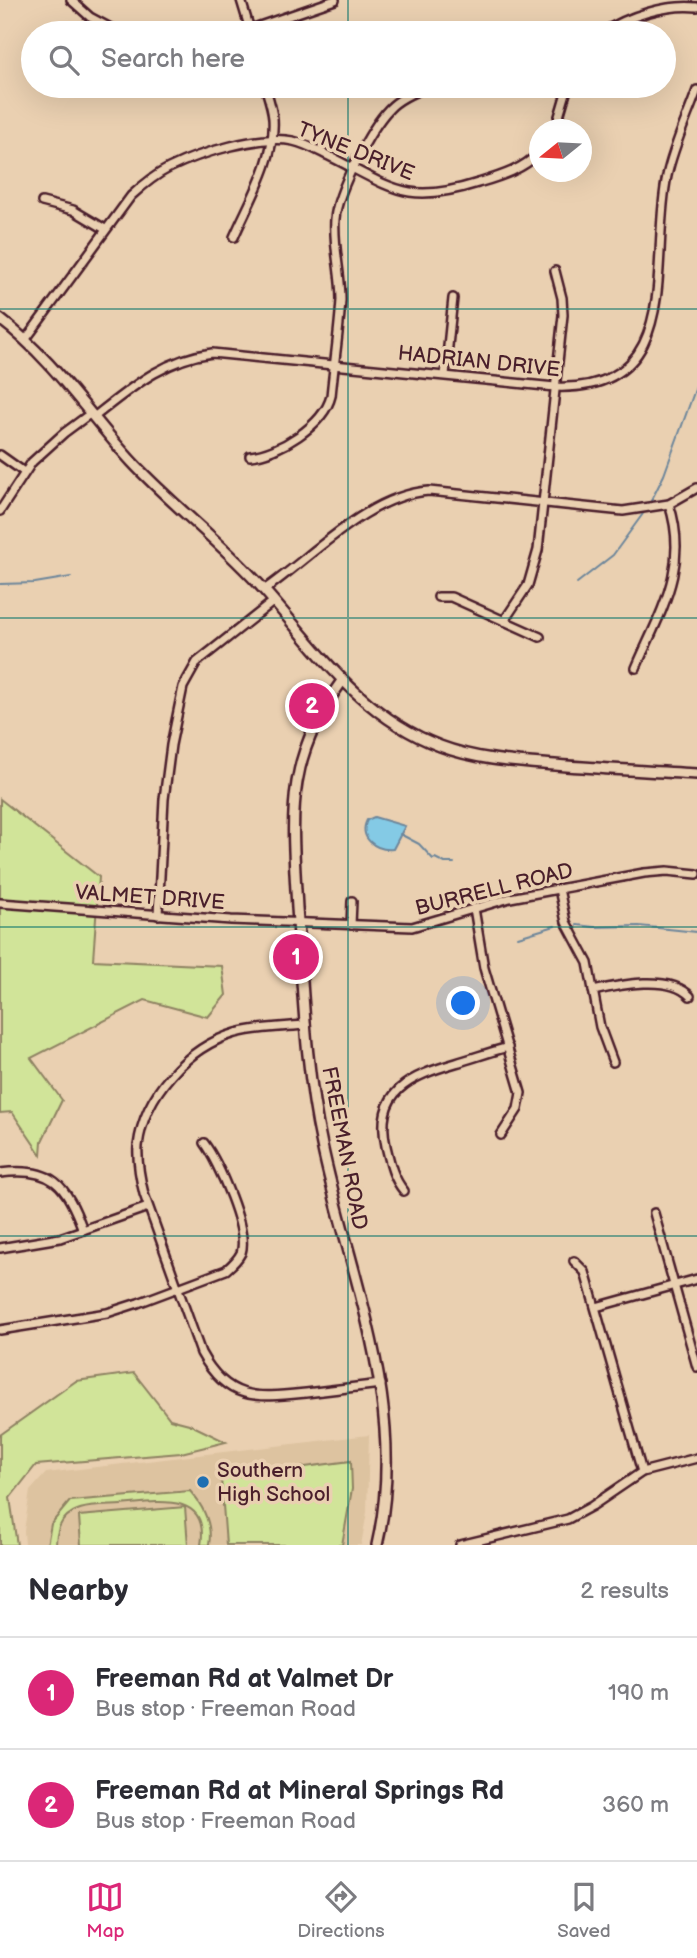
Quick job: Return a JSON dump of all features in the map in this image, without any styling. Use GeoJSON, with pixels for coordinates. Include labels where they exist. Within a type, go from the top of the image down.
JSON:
{"type":"FeatureCollection","features":[{"type":"Feature","properties":{"kind":"street"},"geometry":{"type":"LineString","coordinates":[[71,0],[95,21]]}},
{"type":"Feature","properties":{"kind":"street"},"geometry":{"type":"LineString","coordinates":[[241,0],[247,21]]}},
{"type":"Feature","properties":{"kind":"street"},"geometry":{"type":"LineString","coordinates":[[279,21],[335,0]]}},
{"type":"Feature","properties":{"kind":"street"},"geometry":{"type":"LineString","coordinates":[[628,21],[653,12],[697,7]]}},
{"type":"Feature","properties":{"kind":"street","name":"HADRIAN DRIVE"},"geometry":{"type":"LineString","coordinates":[[0,511],[24,472],[64,433],[163,367],[197,355],[228,353],[555,387],[591,384],[617,373],[630,363],[646,340],[655,315],[667,176],[697,90]]}},
{"type":"Feature","properties":{"kind":"street"},"geometry":{"type":"LineString","coordinates":[[234,237],[264,167],[272,139],[273,118],[268,98]]}},
{"type":"Feature","properties":{"kind":"street"},"geometry":{"type":"LineString","coordinates":[[250,456],[267,453],[296,437],[322,415],[329,402],[341,286],[335,216],[353,168],[374,130],[388,110],[404,98]]}},
{"type":"Feature","properties":{"kind":"street"},"geometry":{"type":"LineString","coordinates":[[558,119],[564,98]]}},
{"type":"Feature","properties":{"kind":"street","name":"TYNE DRIVE"},"geometry":{"type":"LineString","coordinates":[[26,339],[106,229],[139,189],[170,167],[249,142],[272,139],[302,144],[397,189],[418,194],[439,194],[512,172],[529,160]]}},
{"type":"Feature","properties":{"kind":"street"},"geometry":{"type":"LineString","coordinates":[[42,202],[73,210],[106,229]]}},
{"type":"Feature","properties":{"kind":"street"},"geometry":{"type":"LineString","coordinates":[[504,621],[533,574],[538,550],[563,306],[555,271]]}},
{"type":"Feature","properties":{"kind":"street"},"geometry":{"type":"LineString","coordinates":[[445,375],[453,298]]}},
{"type":"Feature","properties":{"kind":"street"},"geometry":{"type":"LineString","coordinates":[[0,319],[26,339],[54,368],[141,471],[232,556],[341,681],[396,724],[438,745],[459,752],[521,763],[697,774]]}},
{"type":"Feature","properties":{"kind":"street"},"geometry":{"type":"LineString","coordinates":[[0,455],[24,472]]}},
{"type":"Feature","properties":{"kind":"street"},"geometry":{"type":"LineString","coordinates":[[264,590],[375,507],[395,497],[429,491],[623,511],[668,504],[697,488]]}},
{"type":"Feature","properties":{"kind":"street"},"geometry":{"type":"LineString","coordinates":[[636,668],[668,596],[674,575],[677,540],[668,504]]}},
{"type":"Feature","properties":{"kind":"street"},"geometry":{"type":"LineString","coordinates":[[438,597],[451,597],[540,637]]}},
{"type":"Feature","properties":{"kind":"street"},"geometry":{"type":"LineString","coordinates":[[158,915],[164,799],[171,745],[183,687],[197,662],[274,601]]}},
{"type":"Feature","properties":{"kind":"street","name":"FREEMAN ROAD"},"geometry":{"type":"LineString","coordinates":[[341,681],[311,734],[296,777],[293,824],[298,922],[314,1104],[321,1143],[382,1384],[386,1422],[386,1482],[377,1545]]}},
{"type":"Feature","properties":{"kind":"street","name":"BURRELL ROAD"},"geometry":{"type":"LineString","coordinates":[[298,922],[411,927],[510,898],[655,872],[697,874]]}},
{"type":"Feature","properties":{"kind":"street"},"geometry":{"type":"LineString","coordinates":[[559,889],[566,922],[587,962],[604,1041],[613,1062]]}},
{"type":"Feature","properties":{"kind":"street"},"geometry":{"type":"LineString","coordinates":[[351,925],[352,901]]}},
{"type":"Feature","properties":{"kind":"street","name":"VALMET DRIVE"},"geometry":{"type":"LineString","coordinates":[[0,903],[298,922]]}},
{"type":"Feature","properties":{"kind":"street"},"geometry":{"type":"LineString","coordinates":[[474,908],[484,968],[522,1099],[501,1135]]}},
{"type":"Feature","properties":{"kind":"street"},"geometry":{"type":"LineString","coordinates":[[593,991],[630,983],[646,983],[679,988],[690,996]]}},
{"type":"Feature","properties":{"kind":"street"},"geometry":{"type":"LineString","coordinates":[[306,1025],[258,1028],[223,1038],[190,1057],[172,1074],[153,1102],[143,1124],[138,1147],[138,1169],[148,1208],[201,1353],[209,1368],[225,1383],[238,1391],[265,1397],[382,1384]]}},
{"type":"Feature","properties":{"kind":"street"},"geometry":{"type":"LineString","coordinates":[[404,1191],[395,1180],[385,1140],[383,1123],[392,1096],[411,1078],[508,1047]]}},
{"type":"Feature","properties":{"kind":"street"},"geometry":{"type":"LineString","coordinates":[[0,1329],[79,1319],[107,1312],[226,1270],[240,1255],[242,1245],[236,1216],[215,1157],[204,1143]]}},
{"type":"Feature","properties":{"kind":"street"},"geometry":{"type":"LineString","coordinates":[[0,1173],[30,1171],[48,1176],[63,1188],[73,1203],[83,1230]]}},
{"type":"Feature","properties":{"kind":"street"},"geometry":{"type":"LineString","coordinates":[[0,1248],[60,1238],[148,1208]]}},
{"type":"Feature","properties":{"kind":"street"},"geometry":{"type":"LineString","coordinates":[[654,1213],[697,1367]]}},
{"type":"Feature","properties":{"kind":"street"},"geometry":{"type":"LineString","coordinates":[[574,1261],[585,1272],[642,1472]]}},
{"type":"Feature","properties":{"kind":"street"},"geometry":{"type":"LineString","coordinates":[[596,1307],[697,1279]]}},
{"type":"Feature","properties":{"kind":"street"},"geometry":{"type":"LineString","coordinates":[[460,1545],[568,1519],[642,1472],[697,1458]]}},
{"type":"Feature","properties":{"kind":"shaded area","name":"Southern High School"},"geometry":{"type":"Polygon","coordinates":[[[369,1435],[367,1512],[361,1545],[25,1545],[24,1531],[30,1491],[46,1473],[369,1435]]]}},
{"type":"Feature","properties":{"kind":"green space"},"geometry":{"type":"Polygon","coordinates":[[[0,799],[99,877],[93,960],[222,966],[226,995],[208,1017],[145,1000],[31,1058],[62,1100],[42,1141],[41,1155],[12,1112],[0,1113],[0,799]]]}},
{"type":"Feature","properties":{"kind":"green space"},"geometry":{"type":"Polygon","coordinates":[[[134,1373],[170,1419],[189,1424],[226,1442],[181,1453],[36,1465],[10,1498],[17,1545],[0,1545],[0,1435],[76,1381],[134,1373]]]}},
{"type":"Feature","properties":{"kind":"green space"},"geometry":{"type":"Polygon","coordinates":[[[351,1461],[352,1489],[342,1545],[226,1545],[221,1478],[351,1461]]]}},
{"type":"Feature","properties":{"kind":"green space"},"geometry":{"type":"Polygon","coordinates":[[[190,1491],[206,1516],[210,1530],[209,1545],[201,1545],[202,1528],[197,1516],[189,1508],[164,1502],[149,1502],[78,1510],[62,1522],[56,1545],[47,1545],[51,1524],[70,1501],[190,1491]]]}},
{"type":"Feature","properties":{"kind":"green space"},"geometry":{"type":"Polygon","coordinates":[[[185,1507],[188,1545],[81,1545],[79,1516],[185,1507]]]}},
{"type":"Feature","properties":{"kind":"water"},"geometry":{"type":"Polygon","coordinates":[[[374,817],[405,826],[393,849],[380,848],[367,838],[367,820],[374,817]]]}},
{"type":"Feature","properties":{"kind":"waterway"},"geometry":{"type":"LineString","coordinates":[[650,503],[664,475],[697,384]]}},
{"type":"Feature","properties":{"kind":"waterway"},"geometry":{"type":"LineString","coordinates":[[577,583],[613,555],[645,511]]}},
{"type":"Feature","properties":{"kind":"waterway"},"geometry":{"type":"LineString","coordinates":[[0,584],[35,583],[71,577]]}},
{"type":"Feature","properties":{"kind":"waterway"},"geometry":{"type":"LineString","coordinates":[[400,834],[419,844],[433,859],[454,863]]}},
{"type":"Feature","properties":{"kind":"waterway"},"geometry":{"type":"LineString","coordinates":[[577,925],[639,926],[697,932]]}},
{"type":"Feature","properties":{"kind":"waterway"},"geometry":{"type":"LineString","coordinates":[[518,937],[555,926]]}},
{"type":"Feature","properties":{"kind":"place","name":"Freeman Rd at Mineral Springs Rd"},"geometry":{"type":"Point","coordinates":[312,706]}},
{"type":"Feature","properties":{"kind":"place","name":"Freeman Rd at Valmet Dr"},"geometry":{"type":"Point","coordinates":[296,957]}},
{"type":"Feature","properties":{"kind":"place","name":"Southern High School"},"geometry":{"type":"Point","coordinates":[203,1482]}}]}
